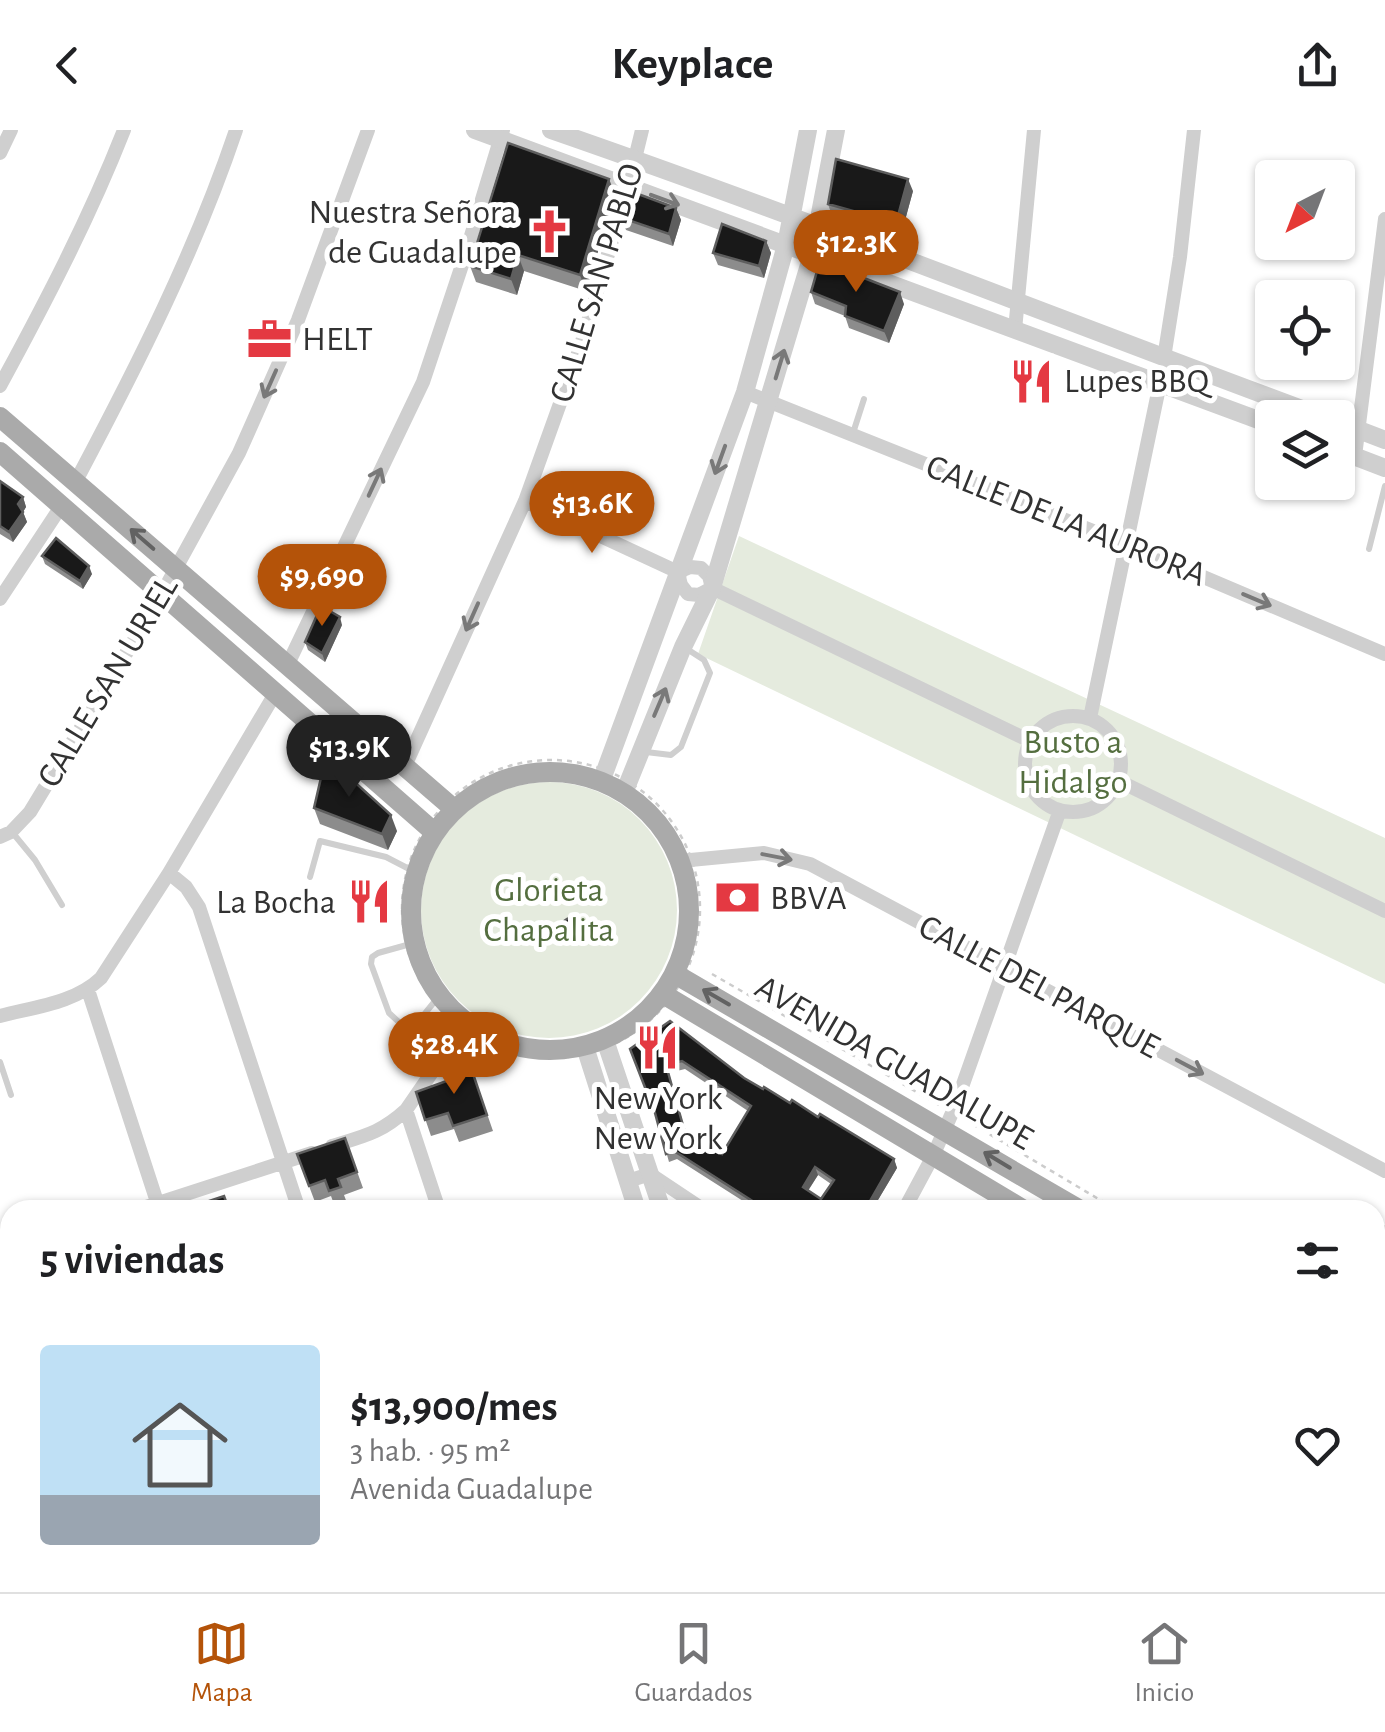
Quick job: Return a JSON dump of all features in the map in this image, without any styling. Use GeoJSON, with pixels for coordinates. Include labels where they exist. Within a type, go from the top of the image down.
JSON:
{"type":"FeatureCollection","features":[{"type":"Feature","properties":{"kind":"main road"},"geometry":{"type":"LineString","coordinates":[[0,417],[454,809]]}},
{"type":"Feature","properties":{"kind":"main road"},"geometry":{"type":"LineString","coordinates":[[0,452],[434,832]]}},
{"type":"Feature","properties":{"kind":"main road"},"geometry":{"type":"LineString","coordinates":[[523,774],[576,774],[624,793],[657,823],[680,861],[688,889],[688,967],[666,996],[627,1028],[584,1047],[523,1048],[484,1034],[439,996],[414,943],[411,896],[423,852],[434,832],[474,793],[523,774]]}},
{"type":"Feature","properties":{"kind":"main road","name":"AVENIDA GUADALUPE"},"geometry":{"type":"LineString","coordinates":[[688,967],[949,1121],[1065,1200]]}},
{"type":"Feature","properties":{"kind":"main road","name":"AVENIDA GUADALUPE"},"geometry":{"type":"LineString","coordinates":[[666,996],[1007,1200]]}},
{"type":"Feature","properties":{"kind":"street"},"geometry":{"type":"LineString","coordinates":[[0,153],[11,130]]}},
{"type":"Feature","properties":{"kind":"street"},"geometry":{"type":"LineString","coordinates":[[0,386],[93,205],[124,130]]}},
{"type":"Feature","properties":{"kind":"street"},"geometry":{"type":"LineString","coordinates":[[76,481],[142,355],[222,174],[236,130]]}},
{"type":"Feature","properties":{"kind":"street","name":"CALLE SAN URIEL"},"geometry":{"type":"LineString","coordinates":[[6,834],[30,812],[162,593],[239,453],[298,320],[368,130]]}},
{"type":"Feature","properties":{"kind":"street"},"geometry":{"type":"LineString","coordinates":[[475,130],[501,135],[628,187],[1255,419]]}},
{"type":"Feature","properties":{"kind":"street"},"geometry":{"type":"LineString","coordinates":[[551,130],[1277,400]]}},
{"type":"Feature","properties":{"kind":"street","name":"CALLE SAN PABLO"},"geometry":{"type":"LineString","coordinates":[[405,766],[526,501],[581,344],[642,130]]}},
{"type":"Feature","properties":{"kind":"street"},"geometry":{"type":"LineString","coordinates":[[601,782],[745,392],[786,245],[808,130]]}},
{"type":"Feature","properties":{"kind":"street"},"geometry":{"type":"LineString","coordinates":[[624,793],[683,647],[712,588],[812,255],[836,130]]}},
{"type":"Feature","properties":{"kind":"street"},"geometry":{"type":"LineString","coordinates":[[1015,330],[1034,130]]}},
{"type":"Feature","properties":{"kind":"street"},"geometry":{"type":"LineString","coordinates":[[1164,358],[1194,130]]}},
{"type":"Feature","properties":{"kind":"street"},"geometry":{"type":"LineString","coordinates":[[288,664],[423,382],[501,135]]}},
{"type":"Feature","properties":{"kind":"street"},"geometry":{"type":"LineString","coordinates":[[1355,438],[1360,430],[1385,219]]}},
{"type":"Feature","properties":{"kind":"street"},"geometry":{"type":"LineString","coordinates":[[1160,383],[1153,368],[1164,358]]}},
{"type":"Feature","properties":{"kind":"street"},"geometry":{"type":"LineString","coordinates":[[1090,718],[1160,383]]}},
{"type":"Feature","properties":{"kind":"street","name":"CALLE DE LA AURORA"},"geometry":{"type":"LineString","coordinates":[[745,392],[1128,545],[1385,654]]}},
{"type":"Feature","properties":{"kind":"street"},"geometry":{"type":"LineString","coordinates":[[1355,428],[1385,440]]}},
{"type":"Feature","properties":{"kind":"street"},"geometry":{"type":"LineString","coordinates":[[1355,456],[1385,468]]}},
{"type":"Feature","properties":{"kind":"street"},"geometry":{"type":"LineString","coordinates":[[526,501],[678,572]]}},
{"type":"Feature","properties":{"kind":"street"},"geometry":{"type":"LineString","coordinates":[[0,599],[62,506]]}},
{"type":"Feature","properties":{"kind":"street"},"geometry":{"type":"LineString","coordinates":[[678,572],[690,566],[701,568],[709,576],[712,588]]}},
{"type":"Feature","properties":{"kind":"street"},"geometry":{"type":"LineString","coordinates":[[678,572],[680,586],[688,594],[699,595],[712,588]]}},
{"type":"Feature","properties":{"kind":"street"},"geometry":{"type":"LineString","coordinates":[[712,588],[1030,742]]}},
{"type":"Feature","properties":{"kind":"street"},"geometry":{"type":"LineString","coordinates":[[0,1016],[88,990],[112,964],[276,692]]}},
{"type":"Feature","properties":{"kind":"street"},"geometry":{"type":"LineString","coordinates":[[1070,715],[1090,718],[1115,739],[1122,760],[1118,781],[1100,804],[1081,811],[1060,810],[1042,800],[1029,783],[1025,762],[1030,742],[1051,720],[1070,715]]}},
{"type":"Feature","properties":{"kind":"street"},"geometry":{"type":"LineString","coordinates":[[1118,781],[1385,911]]}},
{"type":"Feature","properties":{"kind":"street"},"geometry":{"type":"LineString","coordinates":[[909,1200],[949,1121],[1060,810]]}},
{"type":"Feature","properties":{"kind":"street","name":"CALLE DEL PARQUE"},"geometry":{"type":"LineString","coordinates":[[680,861],[764,854],[810,864],[1385,1172]]}},
{"type":"Feature","properties":{"kind":"street"},"geometry":{"type":"LineString","coordinates":[[169,874],[186,886],[199,906],[296,1200]]}},
{"type":"Feature","properties":{"kind":"street"},"geometry":{"type":"LineString","coordinates":[[88,990],[156,1200]]}},
{"type":"Feature","properties":{"kind":"street"},"geometry":{"type":"LineString","coordinates":[[177,1200],[388,1126],[406,1110],[466,1022]]}},
{"type":"Feature","properties":{"kind":"street"},"geometry":{"type":"LineString","coordinates":[[605,1040],[659,1200]]}},
{"type":"Feature","properties":{"kind":"street"},"geometry":{"type":"LineString","coordinates":[[584,1047],[634,1200]]}},
{"type":"Feature","properties":{"kind":"street"},"geometry":{"type":"LineString","coordinates":[[406,1110],[436,1200]]}},
{"type":"Feature","properties":{"kind":"street"},"geometry":{"type":"LineString","coordinates":[[628,1181],[650,1174]]}},
{"type":"Feature","properties":{"kind":"street"},"geometry":{"type":"LineString","coordinates":[[650,1174],[689,1200]]}},
{"type":"Feature","properties":{"kind":"lane"},"geometry":{"type":"LineString","coordinates":[[852,435],[864,399]]}},
{"type":"Feature","properties":{"kind":"lane"},"geometry":{"type":"LineString","coordinates":[[1369,549],[1385,486]]}},
{"type":"Feature","properties":{"kind":"lane"},"geometry":{"type":"LineString","coordinates":[[639,751],[672,755],[681,747],[710,673],[704,660],[683,647]]}},
{"type":"Feature","properties":{"kind":"lane"},"geometry":{"type":"LineString","coordinates":[[6,834],[35,860],[62,905]]}},
{"type":"Feature","properties":{"kind":"lane"},"geometry":{"type":"LineString","coordinates":[[310,878],[320,841],[386,857],[416,872]]}},
{"type":"Feature","properties":{"kind":"lane"},"geometry":{"type":"LineString","coordinates":[[414,943],[378,953],[371,964],[389,1012],[440,1060]]}},
{"type":"Feature","properties":{"kind":"lane"},"geometry":{"type":"LineString","coordinates":[[410,1032],[439,996]]}},
{"type":"Feature","properties":{"kind":"lane"},"geometry":{"type":"LineString","coordinates":[[0,1062],[11,1095]]}},
{"type":"Feature","properties":{"kind":"path"},"geometry":{"type":"LineString","coordinates":[[551,760],[617,774],[634,783],[678,825],[692,850],[702,899],[702,929],[688,967],[645,1024],[615,1044],[556,1058],[515,1052],[477,1038],[430,998],[402,938],[403,878],[420,837],[438,812],[489,774],[551,760]]}},
{"type":"Feature","properties":{"kind":"path"},"geometry":{"type":"LineString","coordinates":[[688,967],[949,1121],[1098,1200]]}},
{"type":"Feature","properties":{"kind":"green space","name":"Busto a Hidalgo"},"geometry":{"type":"Polygon","coordinates":[[[739,536],[1385,838],[1385,984],[698,654],[739,536]]]}},
{"type":"Feature","properties":{"kind":"green space","name":"Glorieta Chapalita"},"geometry":{"type":"Polygon","coordinates":[[[549,782],[598,792],[639,820],[667,861],[677,910],[667,959],[639,1000],[598,1028],[549,1038],[500,1028],[459,1000],[431,959],[421,910],[431,861],[459,820],[500,792],[549,782]]]}},
{"type":"Feature","properties":{"kind":"building","name":"Nuestra Señora de Guadalupe"},"geometry":{"type":"Polygon","coordinates":[[[508,143],[609,179],[580,275],[518,255],[511,279],[470,266],[508,143]]]}},
{"type":"Feature","properties":{"kind":"building"},"geometry":{"type":"Polygon","coordinates":[[[836,159],[908,179],[896,223],[828,204],[836,159]]]}},
{"type":"Feature","properties":{"kind":"building"},"geometry":{"type":"Polygon","coordinates":[[[630,191],[676,208],[669,234],[622,218],[630,191]]]}},
{"type":"Feature","properties":{"kind":"building"},"geometry":{"type":"Polygon","coordinates":[[[722,224],[766,241],[759,266],[713,253],[722,224]]]}},
{"type":"Feature","properties":{"kind":"building"},"geometry":{"type":"Polygon","coordinates":[[[820,261],[900,292],[884,331],[845,316],[846,306],[811,292],[820,261]]]}},
{"type":"Feature","properties":{"kind":"building"},"geometry":{"type":"Polygon","coordinates":[[[0,481],[23,497],[18,504],[23,512],[9,532],[0,526],[0,481]]]}},
{"type":"Feature","properties":{"kind":"building"},"geometry":{"type":"Polygon","coordinates":[[[56,538],[89,566],[80,581],[42,556],[56,538]]]}},
{"type":"Feature","properties":{"kind":"building"},"geometry":{"type":"Polygon","coordinates":[[[321,606],[340,617],[322,653],[305,642],[321,606]]]}},
{"type":"Feature","properties":{"kind":"building"},"geometry":{"type":"Polygon","coordinates":[[[326,756],[391,815],[382,834],[314,808],[326,756]]]}},
{"type":"Feature","properties":{"kind":"building"},"geometry":{"type":"Polygon","coordinates":[[[571,918],[580,927],[571,936],[562,927],[571,918]]]}},
{"type":"Feature","properties":{"kind":"building"},"geometry":{"type":"Polygon","coordinates":[[[670,1021],[744,1078],[818,1117],[820,1114],[894,1159],[871,1200],[751,1200],[674,1151],[666,1154],[630,1049],[670,1021]],[[682,1061],[666,1065],[684,1129],[722,1154],[751,1106],[682,1061]],[[815,1167],[803,1187],[821,1199],[834,1180],[815,1167]]]}},
{"type":"Feature","properties":{"kind":"building"},"geometry":{"type":"Polygon","coordinates":[[[468,1059],[487,1115],[453,1126],[448,1113],[425,1120],[416,1092],[455,1078],[450,1065],[468,1059]]]}},
{"type":"Feature","properties":{"kind":"building"},"geometry":{"type":"Polygon","coordinates":[[[345,1138],[357,1172],[338,1179],[341,1187],[329,1191],[325,1180],[309,1186],[297,1154],[345,1138]]]}},
{"type":"Feature","properties":{"kind":"place","name":"Nuestra Señora de Guadalupe"},"geometry":{"type":"Point","coordinates":[550,232]}},
{"type":"Feature","properties":{"kind":"place","name":"HELT"},"geometry":{"type":"Point","coordinates":[269,339]}},
{"type":"Feature","properties":{"kind":"place","name":"Lupes BBQ"},"geometry":{"type":"Point","coordinates":[1031,381]}},
{"type":"Feature","properties":{"kind":"place","name":"BBVA"},"geometry":{"type":"Point","coordinates":[737,898]}},
{"type":"Feature","properties":{"kind":"place","name":"La Bocha"},"geometry":{"type":"Point","coordinates":[369,902]}},
{"type":"Feature","properties":{"kind":"place","name":"New York New York"},"geometry":{"type":"Point","coordinates":[658,1048]}}]}
